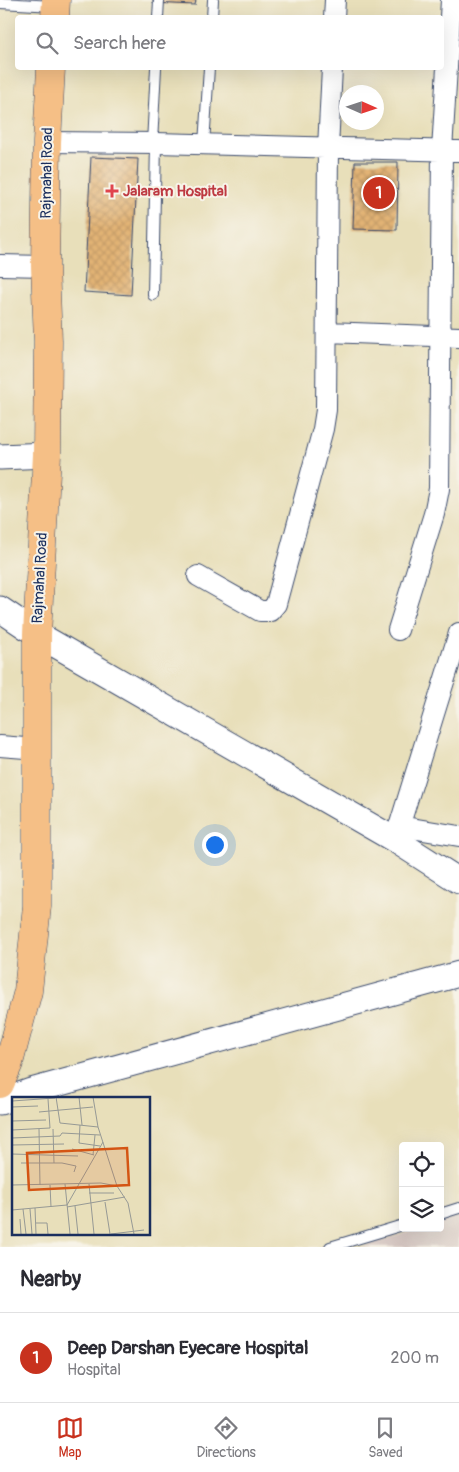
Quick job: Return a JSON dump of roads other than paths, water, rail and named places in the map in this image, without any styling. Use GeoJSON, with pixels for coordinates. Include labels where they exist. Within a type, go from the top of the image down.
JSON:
{"type":"FeatureCollection","features":[{"type":"Feature","properties":{"kind":"main road","name":"Rajmahal Road"},"geometry":{"type":"LineString","coordinates":[[0,1084],[9,1063],[28,991],[37,906],[37,634],[47,455],[48,341],[45,266],[47,142],[51,70]]}},
{"type":"Feature","properties":{"kind":"street"},"geometry":{"type":"LineString","coordinates":[[334,15],[335,0]]}},
{"type":"Feature","properties":{"kind":"street"},"geometry":{"type":"LineString","coordinates":[[398,630],[434,514],[439,489],[450,337],[451,0]]}},
{"type":"Feature","properties":{"kind":"street"},"geometry":{"type":"LineString","coordinates":[[198,576],[260,611],[270,611],[276,604],[326,410],[328,148],[332,70]]}},
{"type":"Feature","properties":{"kind":"street"},"geometry":{"type":"LineString","coordinates":[[47,142],[451,151]]}},
{"type":"Feature","properties":{"kind":"street"},"geometry":{"type":"LineString","coordinates":[[0,266],[45,266]]}},
{"type":"Feature","properties":{"kind":"street"},"geometry":{"type":"LineString","coordinates":[[327,332],[450,337]]}},
{"type":"Feature","properties":{"kind":"street"},"geometry":{"type":"LineString","coordinates":[[0,457],[47,455]]}},
{"type":"Feature","properties":{"kind":"street"},"geometry":{"type":"LineString","coordinates":[[0,609],[37,634],[397,833],[459,881]]}},
{"type":"Feature","properties":{"kind":"street"},"geometry":{"type":"LineString","coordinates":[[397,833],[459,633]]}},
{"type":"Feature","properties":{"kind":"street"},"geometry":{"type":"LineString","coordinates":[[0,746],[38,749]]}},
{"type":"Feature","properties":{"kind":"street"},"geometry":{"type":"LineString","coordinates":[[397,833],[459,836]]}},
{"type":"Feature","properties":{"kind":"street"},"geometry":{"type":"LineString","coordinates":[[14,1097],[459,974]]}},
{"type":"Feature","properties":{"kind":"street"},"geometry":{"type":"LineString","coordinates":[[0,1102],[12,1098]]}},
{"type":"Feature","properties":{"kind":"lane"},"geometry":{"type":"LineString","coordinates":[[158,15],[159,0]]}},
{"type":"Feature","properties":{"kind":"lane"},"geometry":{"type":"LineString","coordinates":[[212,15],[213,0]]}},
{"type":"Feature","properties":{"kind":"lane"},"geometry":{"type":"LineString","coordinates":[[0,3],[55,8]]}},
{"type":"Feature","properties":{"kind":"lane"},"geometry":{"type":"LineString","coordinates":[[153,295],[156,70]]}},
{"type":"Feature","properties":{"kind":"lane"},"geometry":{"type":"LineString","coordinates":[[204,144],[209,70]]}},
{"type":"Feature","properties":{"kind":"lane"},"geometry":{"type":"LineString","coordinates":[[444,1213],[459,1208]]}},
{"type":"Feature","properties":{"kind":"lane"},"geometry":{"type":"LineString","coordinates":[[330,1247],[399,1226]]}},
{"type":"Feature","properties":{"kind":"place","name":"Jalaram Hospital"},"geometry":{"type":"Point","coordinates":[112,191]}},
{"type":"Feature","properties":{"kind":"place","name":"Deep Darshan Eyecare Hospital"},"geometry":{"type":"Point","coordinates":[379,193]}}]}
